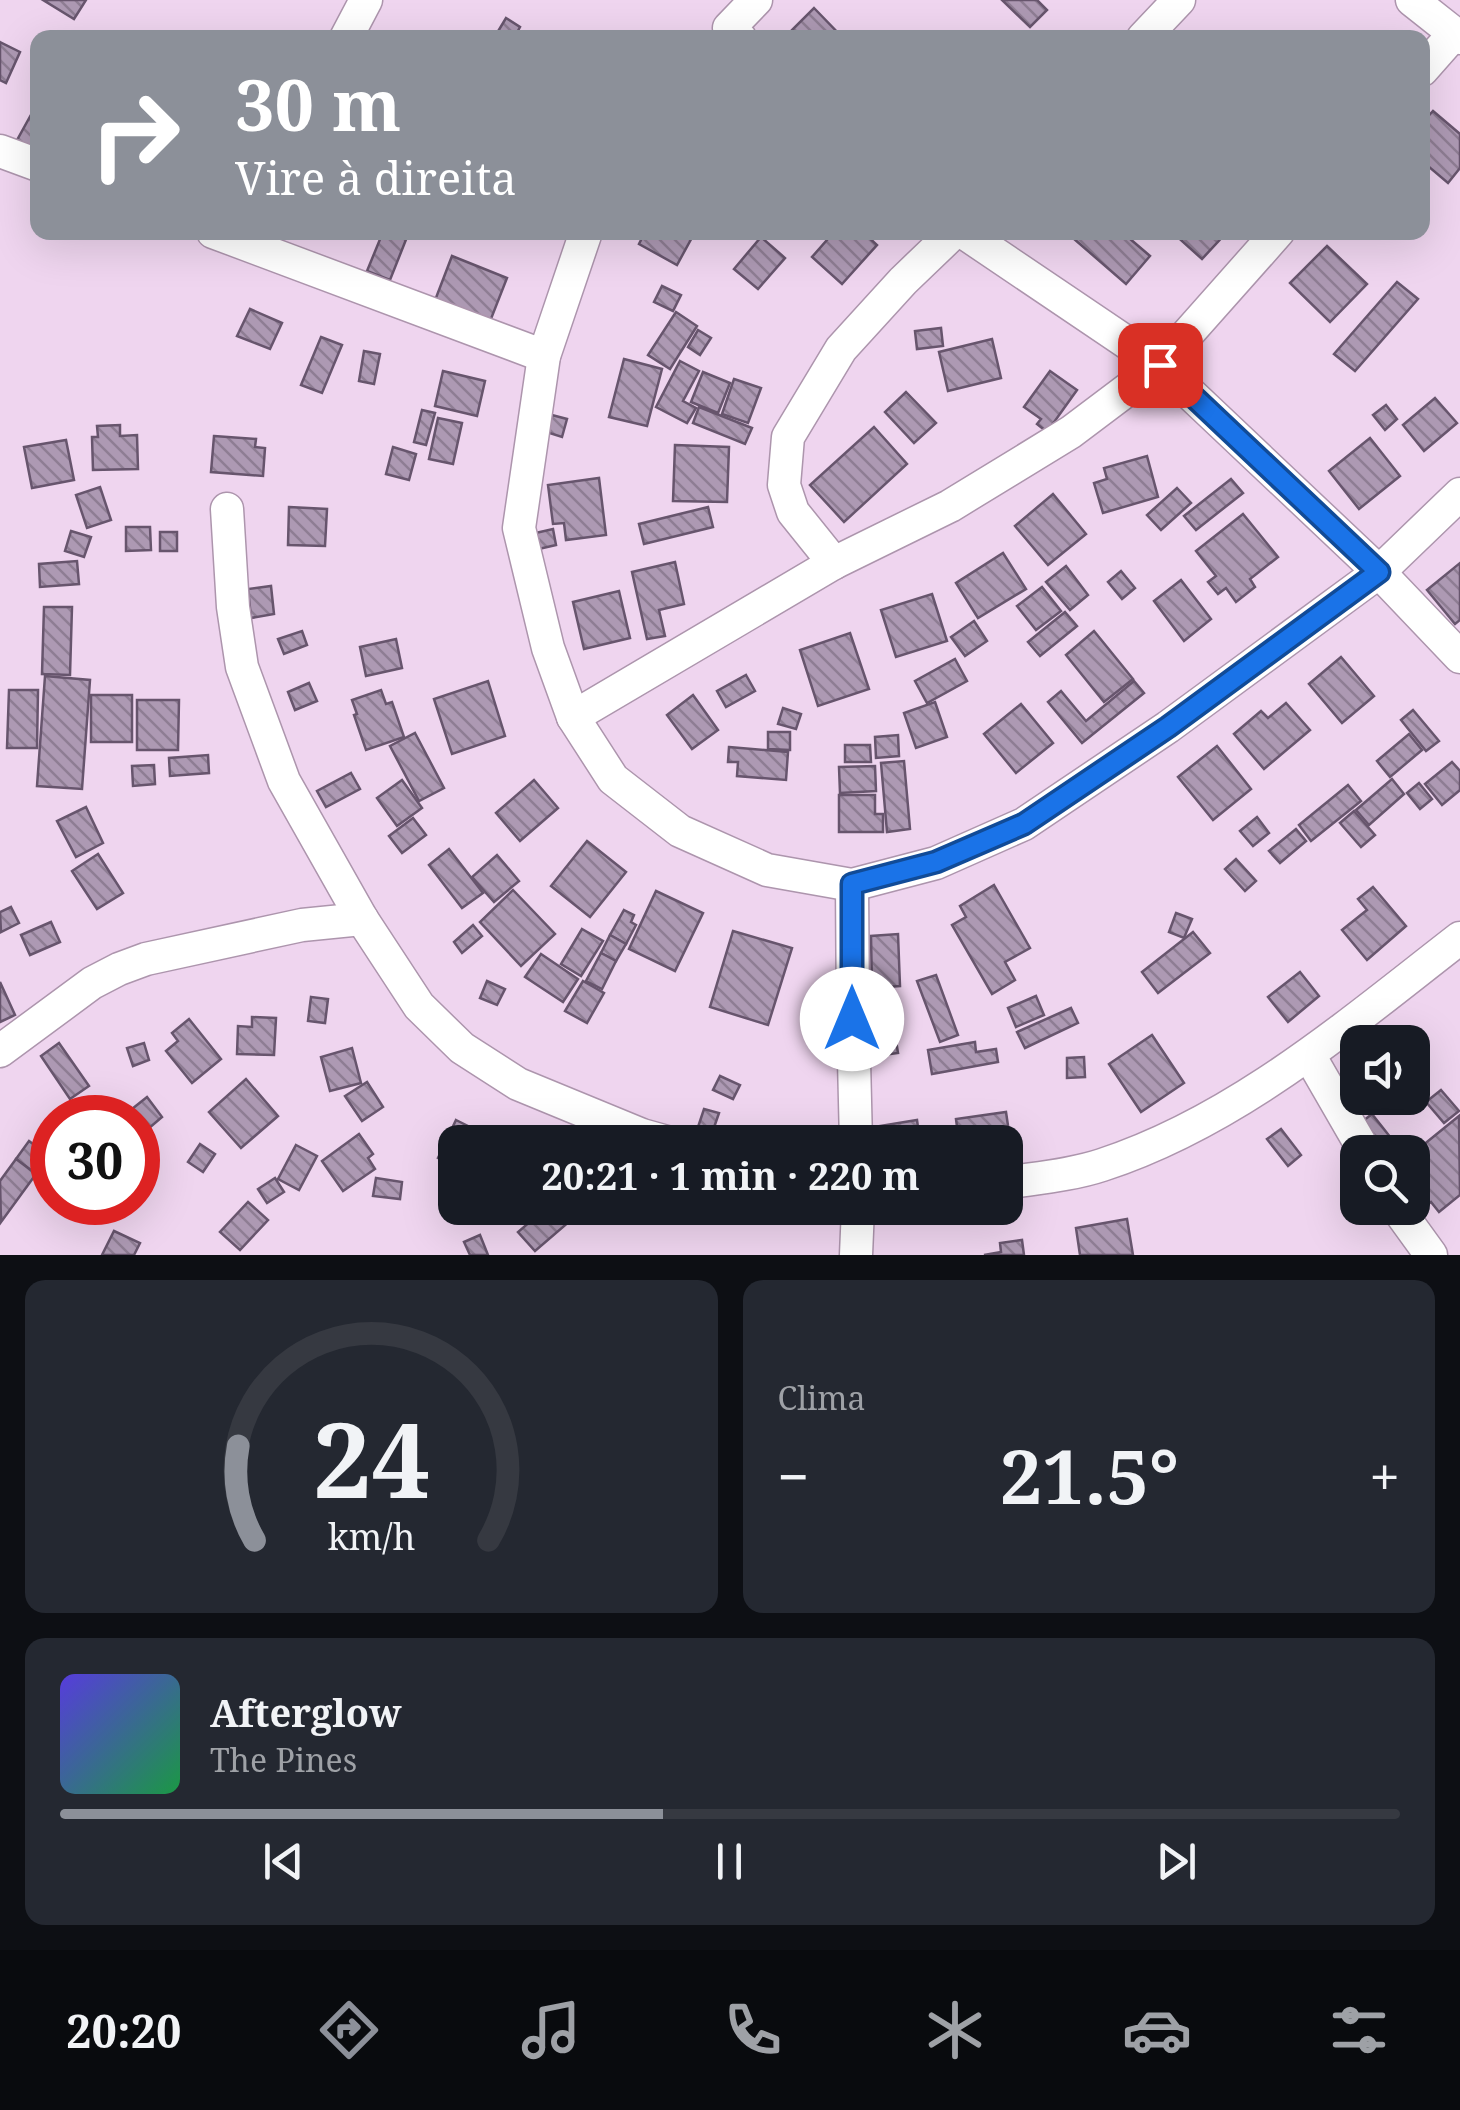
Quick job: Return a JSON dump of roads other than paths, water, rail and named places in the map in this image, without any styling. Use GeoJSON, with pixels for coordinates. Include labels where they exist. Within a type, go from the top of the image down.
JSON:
{"type":"FeatureCollection","features":[{"type":"Feature","properties":{"kind":"street"},"geometry":{"type":"LineString","coordinates":[[350,30],[366,0]]}},
{"type":"Feature","properties":{"kind":"street"},"geometry":{"type":"LineString","coordinates":[[733,30],[756,0]]}},
{"type":"Feature","properties":{"kind":"street"},"geometry":{"type":"LineString","coordinates":[[1151,30],[1179,0]]}},
{"type":"Feature","properties":{"kind":"street"},"geometry":{"type":"LineString","coordinates":[[1412,0],[1457,36],[1430,62]]}},
{"type":"Feature","properties":{"kind":"street"},"geometry":{"type":"LineString","coordinates":[[0,151],[30,163]]}},
{"type":"Feature","properties":{"kind":"street"},"geometry":{"type":"LineString","coordinates":[[245,240],[544,356]]}},
{"type":"Feature","properties":{"kind":"street"},"geometry":{"type":"LineString","coordinates":[[583,240],[544,356],[519,528],[548,648],[573,717],[613,779],[680,831],[768,870],[852,884],[936,862],[1024,824],[1168,727],[1379,572],[1460,494]]}},
{"type":"Feature","properties":{"kind":"street"},"geometry":{"type":"LineString","coordinates":[[834,564],[793,512],[784,485],[788,437],[841,349],[902,281],[946,240]]}},
{"type":"Feature","properties":{"kind":"street"},"geometry":{"type":"LineString","coordinates":[[975,240],[1160,365],[1379,572],[1460,657]]}},
{"type":"Feature","properties":{"kind":"street"},"geometry":{"type":"LineString","coordinates":[[573,717],[834,564],[950,506],[1070,432],[1160,365],[1271,240]]}},
{"type":"Feature","properties":{"kind":"street"},"geometry":{"type":"LineString","coordinates":[[228,509],[233,607],[242,667],[284,782],[362,918],[419,1006],[462,1048],[518,1084],[616,1125]]}},
{"type":"Feature","properties":{"kind":"street"},"geometry":{"type":"LineString","coordinates":[[852,884],[855,1125]]}},
{"type":"Feature","properties":{"kind":"street"},"geometry":{"type":"LineString","coordinates":[[0,1051],[92,983],[118,969],[146,959],[302,925],[362,918]]}},
{"type":"Feature","properties":{"kind":"street"},"geometry":{"type":"LineString","coordinates":[[1023,1180],[1100,1166],[1184,1133],[1309,1055],[1460,938]]}},
{"type":"Feature","properties":{"kind":"street"},"geometry":{"type":"LineString","coordinates":[[1309,1055],[1355,1135]]}},
{"type":"Feature","properties":{"kind":"street"},"geometry":{"type":"LineString","coordinates":[[856,1255],[857,1225]]}},
{"type":"Feature","properties":{"kind":"street"},"geometry":{"type":"LineString","coordinates":[[1409,1225],[1431,1255]]}}]}
